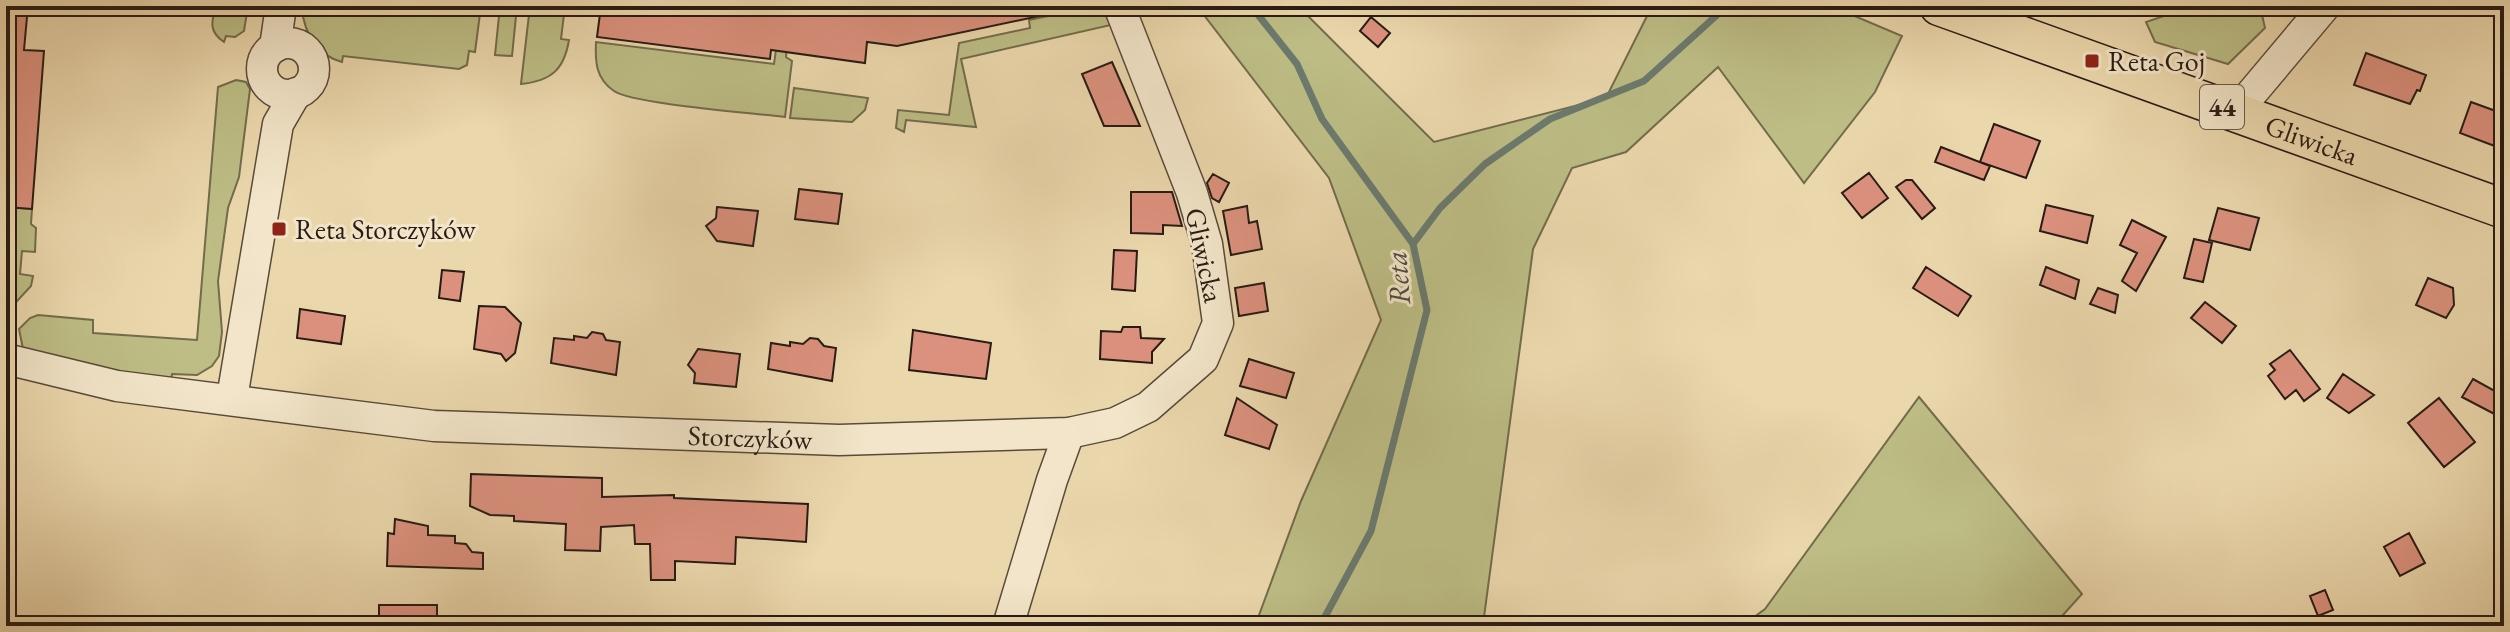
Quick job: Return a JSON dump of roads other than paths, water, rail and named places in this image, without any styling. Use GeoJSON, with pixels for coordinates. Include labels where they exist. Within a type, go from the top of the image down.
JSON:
{"type":"FeatureCollection","features":[{"type":"Feature","properties":{"kind":"main road","name":"Gliwicka"},"geometry":{"type":"LineString","coordinates":[[1939,6],[2504,209]]}},
{"type":"Feature","properties":{"kind":"street"},"geometry":{"type":"LineString","coordinates":[[281,6],[286,46]]}},
{"type":"Feature","properties":{"kind":"street"},"geometry":{"type":"LineString","coordinates":[[286,46],[310,56],[313,73],[306,87],[284,91],[265,80],[262,64],[286,46],[292,6]]}},
{"type":"Feature","properties":{"kind":"street","name":"Gliwicka"},"geometry":{"type":"LineString","coordinates":[[1069,433],[1115,423],[1148,407],[1203,359],[1218,323],[1207,244],[1196,206],[1119,6]]}},
{"type":"Feature","properties":{"kind":"street"},"geometry":{"type":"LineString","coordinates":[[2236,112],[2325,6]]}},
{"type":"Feature","properties":{"kind":"street"},"geometry":{"type":"LineString","coordinates":[[232,398],[284,91]]}},
{"type":"Feature","properties":{"kind":"street","name":"Storczyków"},"geometry":{"type":"LineString","coordinates":[[6,359],[117,386],[232,398],[287,410],[434,426],[571,434],[839,440],[1069,433]]}},
{"type":"Feature","properties":{"kind":"street"},"geometry":{"type":"LineString","coordinates":[[1008,626],[1069,433]]}},
{"type":"Feature","properties":{"kind":"waterway"},"geometry":{"type":"LineString","coordinates":[[1251,6],[1297,64],[1322,119],[1413,244]]}},
{"type":"Feature","properties":{"kind":"waterway","name":"Reta"},"geometry":{"type":"LineString","coordinates":[[1320,626],[1371,531],[1427,310],[1413,244],[1440,208],[1485,164],[1550,119],[1644,81],[1717,15]]}},
{"type":"Feature","properties":{"kind":"place","name":"Reta Goj"},"geometry":{"type":"Point","coordinates":[2092,61]}},
{"type":"Feature","properties":{"kind":"place","name":"Reta Storczyków"},"geometry":{"type":"Point","coordinates":[279,229]}}]}
